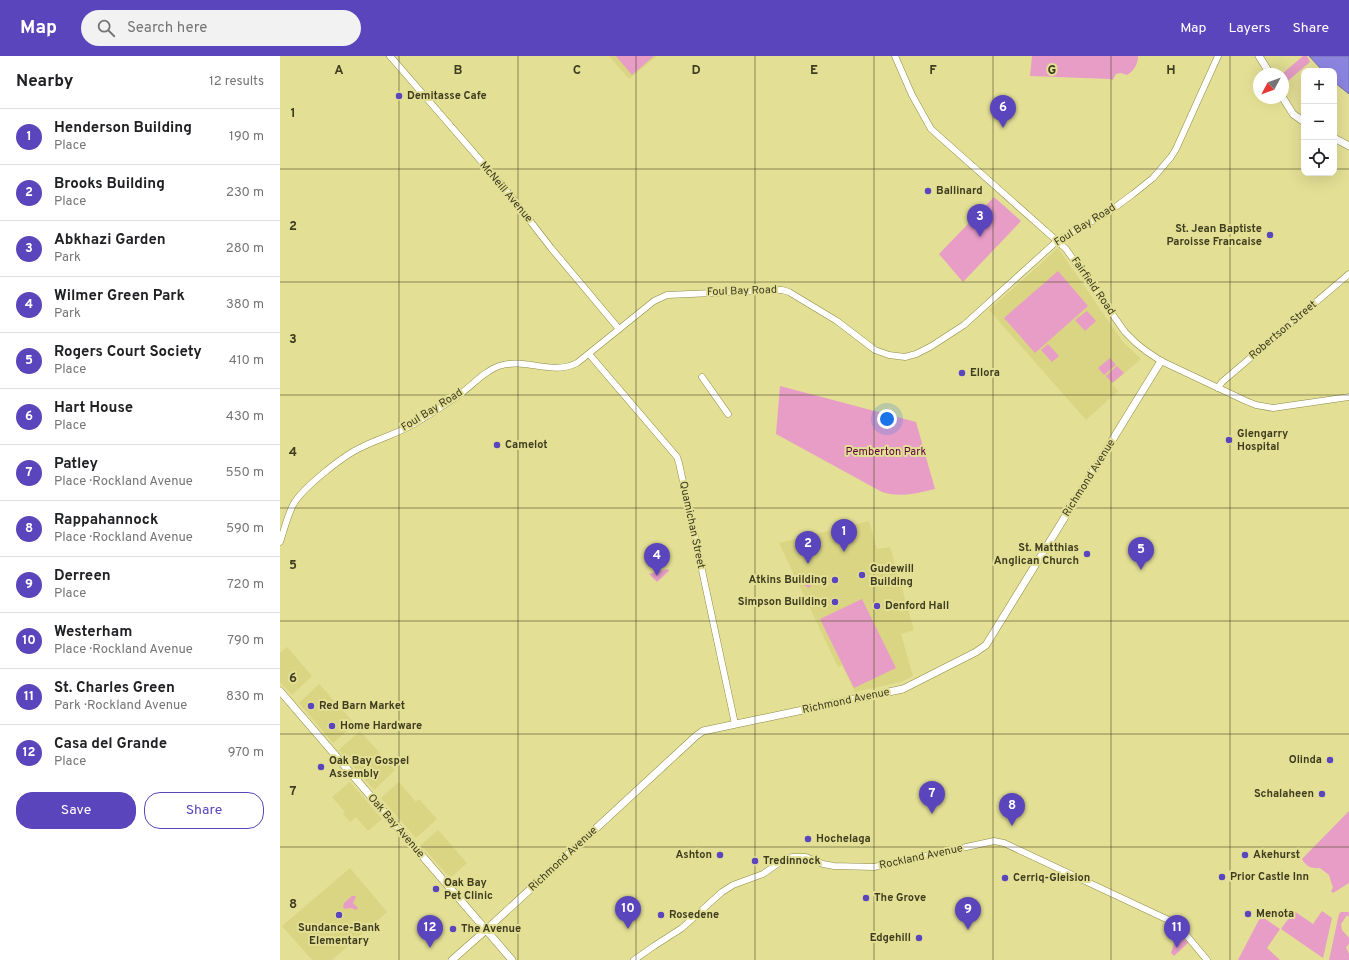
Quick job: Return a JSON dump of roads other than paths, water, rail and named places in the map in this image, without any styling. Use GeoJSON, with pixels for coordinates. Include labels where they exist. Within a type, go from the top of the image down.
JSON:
{"type":"FeatureCollection","features":[{"type":"Feature","properties":{"kind":"main road"},"geometry":{"type":"LineString","coordinates":[[1259,56],[1266,68]]}},
{"type":"Feature","properties":{"kind":"main road"},"geometry":{"type":"LineString","coordinates":[[1287,104],[1293,114],[1301,120]]}},
{"type":"Feature","properties":{"kind":"main road"},"geometry":{"type":"LineString","coordinates":[[1337,140],[1349,146]]}},
{"type":"Feature","properties":{"kind":"main road","name":"Richmond Avenue"},"geometry":{"type":"LineString","coordinates":[[452,960],[703,731],[903,688],[986,645],[1162,361]]}},
{"type":"Feature","properties":{"kind":"main road","name":"Oak Bay Avenue"},"geometry":{"type":"LineString","coordinates":[[280,691],[512,960]]}},
{"type":"Feature","properties":{"kind":"street","name":"McNeill Avenue"},"geometry":{"type":"LineString","coordinates":[[390,56],[507,191],[551,248],[619,329]]}},
{"type":"Feature","properties":{"kind":"street","name":"Fairfield Road"},"geometry":{"type":"LineString","coordinates":[[895,56],[912,95],[931,129],[1071,255],[1130,338],[1146,351],[1162,361],[1256,405],[1273,408],[1349,397]]}},
{"type":"Feature","properties":{"kind":"street","name":"Foul Bay Road"},"geometry":{"type":"LineString","coordinates":[[280,542],[294,504],[307,487],[342,459],[361,447],[411,426],[457,396],[485,374],[498,366],[520,363],[542,367],[566,367],[577,364],[654,301],[667,295],[782,290],[789,292],[837,321],[875,350],[889,355],[905,357],[916,354],[955,332],[1057,241],[1118,206],[1153,178],[1166,164],[1176,149],[1218,56]]}},
{"type":"Feature","properties":{"kind":"street","name":"Robertson Street"},"geometry":{"type":"LineString","coordinates":[[1218,388],[1222,382],[1349,274]]}},
{"type":"Feature","properties":{"kind":"street","name":"Quamichan Street"},"geometry":{"type":"LineString","coordinates":[[589,354],[677,457],[735,724]]}},
{"type":"Feature","properties":{"kind":"street"},"geometry":{"type":"LineString","coordinates":[[702,377],[728,414]]}},
{"type":"Feature","properties":{"kind":"street","name":"Rockland Avenue"},"geometry":{"type":"LineString","coordinates":[[634,960],[682,928],[722,892],[733,885],[763,874],[786,858],[793,856],[806,857],[823,864],[834,866],[874,867],[994,841],[1011,846],[1177,924],[1207,960]]}},
{"type":"Feature","properties":{"kind":"place","name":"Demitasse Cafe"},"geometry":{"type":"Point","coordinates":[399,96]}},
{"type":"Feature","properties":{"kind":"place","name":"Hart House"},"geometry":{"type":"Point","coordinates":[1003,128]}},
{"type":"Feature","properties":{"kind":"place","name":"Ballinard"},"geometry":{"type":"Point","coordinates":[928,191]}},
{"type":"Feature","properties":{"kind":"place","name":"St. Jean Baptiste Paroisse Francaise"},"geometry":{"type":"Point","coordinates":[1270,235]}},
{"type":"Feature","properties":{"kind":"place","name":"Abkhazi Garden"},"geometry":{"type":"Point","coordinates":[980,237]}},
{"type":"Feature","properties":{"kind":"place","name":"Ellora"},"geometry":{"type":"Point","coordinates":[962,373]}},
{"type":"Feature","properties":{"kind":"place","name":"Glengarry Hospital"},"geometry":{"type":"Point","coordinates":[1229,440]}},
{"type":"Feature","properties":{"kind":"place","name":"Camelot"},"geometry":{"type":"Point","coordinates":[497,445]}},
{"type":"Feature","properties":{"kind":"place","name":"Henderson Building"},"geometry":{"type":"Point","coordinates":[844,552]}},
{"type":"Feature","properties":{"kind":"place","name":"St. Matthias Anglican Church"},"geometry":{"type":"Point","coordinates":[1087,554]}},
{"type":"Feature","properties":{"kind":"place","name":"Brooks Building"},"geometry":{"type":"Point","coordinates":[808,564]}},
{"type":"Feature","properties":{"kind":"place","name":"Rogers Court Society"},"geometry":{"type":"Point","coordinates":[1141,570]}},
{"type":"Feature","properties":{"kind":"place","name":"Gudewill Building"},"geometry":{"type":"Point","coordinates":[862,575]}},
{"type":"Feature","properties":{"kind":"place","name":"Wilmer Green Park"},"geometry":{"type":"Point","coordinates":[657,576]}},
{"type":"Feature","properties":{"kind":"place","name":"Atkins Building"},"geometry":{"type":"Point","coordinates":[835,580]}},
{"type":"Feature","properties":{"kind":"place","name":"Simpson Building"},"geometry":{"type":"Point","coordinates":[835,602]}},
{"type":"Feature","properties":{"kind":"place","name":"Denford Hall"},"geometry":{"type":"Point","coordinates":[877,606]}},
{"type":"Feature","properties":{"kind":"place","name":"Red Barn Market"},"geometry":{"type":"Point","coordinates":[311,706]}},
{"type":"Feature","properties":{"kind":"place","name":"Home Hardware"},"geometry":{"type":"Point","coordinates":[332,726]}},
{"type":"Feature","properties":{"kind":"place","name":"Olinda"},"geometry":{"type":"Point","coordinates":[1330,760]}},
{"type":"Feature","properties":{"kind":"place","name":"Oak Bay Gospel Assembly"},"geometry":{"type":"Point","coordinates":[321,767]}},
{"type":"Feature","properties":{"kind":"place","name":"Schalaheen"},"geometry":{"type":"Point","coordinates":[1322,794]}},
{"type":"Feature","properties":{"kind":"place","name":"Patley"},"geometry":{"type":"Point","coordinates":[932,814]}},
{"type":"Feature","properties":{"kind":"place","name":"Rappahannock"},"geometry":{"type":"Point","coordinates":[1012,826]}},
{"type":"Feature","properties":{"kind":"place","name":"Hochelaga"},"geometry":{"type":"Point","coordinates":[808,839]}},
{"type":"Feature","properties":{"kind":"place","name":"Ashton"},"geometry":{"type":"Point","coordinates":[720,855]}},
{"type":"Feature","properties":{"kind":"place","name":"Akehurst"},"geometry":{"type":"Point","coordinates":[1245,855]}},
{"type":"Feature","properties":{"kind":"place","name":"Tredinnock"},"geometry":{"type":"Point","coordinates":[755,861]}},
{"type":"Feature","properties":{"kind":"place","name":"Prior Castle Inn"},"geometry":{"type":"Point","coordinates":[1222,877]}},
{"type":"Feature","properties":{"kind":"place","name":"Cerriq-Gleision"},"geometry":{"type":"Point","coordinates":[1005,878]}},
{"type":"Feature","properties":{"kind":"place","name":"Oak Bay Pet Clinic"},"geometry":{"type":"Point","coordinates":[436,889]}},
{"type":"Feature","properties":{"kind":"place","name":"The Grove"},"geometry":{"type":"Point","coordinates":[866,898]}},
{"type":"Feature","properties":{"kind":"place","name":"Menota"},"geometry":{"type":"Point","coordinates":[1248,914]}},
{"type":"Feature","properties":{"kind":"place","name":"Sundance-Bank Elementary"},"geometry":{"type":"Point","coordinates":[339,915]}},
{"type":"Feature","properties":{"kind":"place","name":"Rosedene"},"geometry":{"type":"Point","coordinates":[661,915]}},
{"type":"Feature","properties":{"kind":"place","name":"The Avenue"},"geometry":{"type":"Point","coordinates":[453,929]}},
{"type":"Feature","properties":{"kind":"place","name":"Westerham"},"geometry":{"type":"Point","coordinates":[628,929]}},
{"type":"Feature","properties":{"kind":"place","name":"Derreen"},"geometry":{"type":"Point","coordinates":[968,930]}},
{"type":"Feature","properties":{"kind":"place","name":"Edgehill"},"geometry":{"type":"Point","coordinates":[919,938]}},
{"type":"Feature","properties":{"kind":"place","name":"Casa del Grande"},"geometry":{"type":"Point","coordinates":[430,948]}},
{"type":"Feature","properties":{"kind":"place","name":"St. Charles Green"},"geometry":{"type":"Point","coordinates":[1177,948]}},
{"type":"Feature","properties":{"kind":"park label","name":"Pemberton Park"},"geometry":{"type":"Point","coordinates":[886,452]}}]}
